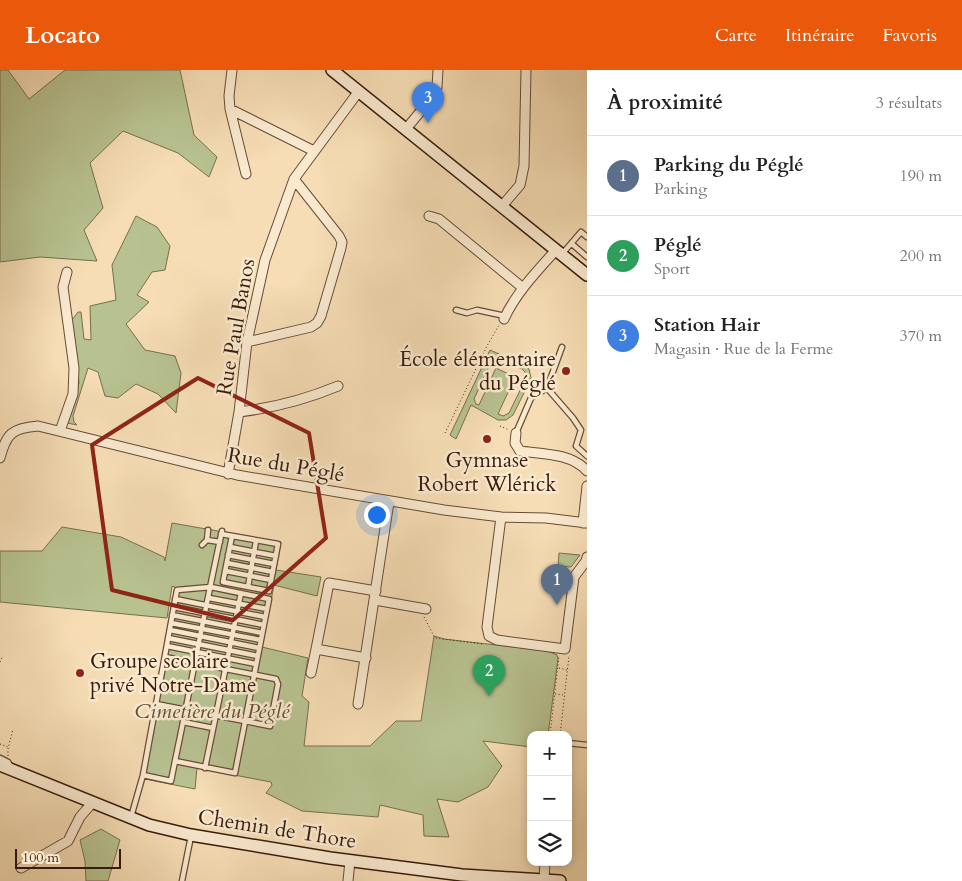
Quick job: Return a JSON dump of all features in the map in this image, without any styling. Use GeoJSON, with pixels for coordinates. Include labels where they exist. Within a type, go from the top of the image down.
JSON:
{"type":"FeatureCollection","features":[{"type":"Feature","properties":{"kind":"street"},"geometry":{"type":"LineString","coordinates":[[232,70],[229,96],[230,109],[246,174]]}},
{"type":"Feature","properties":{"kind":"street"},"geometry":{"type":"LineString","coordinates":[[332,70],[587,275]]}},
{"type":"Feature","properties":{"kind":"street"},"geometry":{"type":"LineString","coordinates":[[406,130],[434,95],[437,87],[438,70]]}},
{"type":"Feature","properties":{"kind":"street"},"geometry":{"type":"LineString","coordinates":[[502,206],[520,185],[524,166],[526,70]]}},
{"type":"Feature","properties":{"kind":"street","name":"Rue Paul Banos"},"geometry":{"type":"LineString","coordinates":[[228,474],[239,412],[247,342],[265,260],[294,178],[359,91]]}},
{"type":"Feature","properties":{"kind":"street"},"geometry":{"type":"LineString","coordinates":[[230,109],[314,151]]}},
{"type":"Feature","properties":{"kind":"street"},"geometry":{"type":"LineString","coordinates":[[247,342],[311,327],[317,323],[321,316],[341,248],[342,242],[339,236],[294,178]]}},
{"type":"Feature","properties":{"kind":"street"},"geometry":{"type":"LineString","coordinates":[[429,216],[439,219],[523,288]]}},
{"type":"Feature","properties":{"kind":"street"},"geometry":{"type":"LineString","coordinates":[[504,318],[523,288],[559,252]]}},
{"type":"Feature","properties":{"kind":"street"},"geometry":{"type":"LineString","coordinates":[[60,431],[73,394],[74,368],[63,287],[67,272]]}},
{"type":"Feature","properties":{"kind":"street"},"geometry":{"type":"LineString","coordinates":[[239,412],[319,394],[338,386]]}},
{"type":"Feature","properties":{"kind":"street","name":"Rue du Péglé"},"geometry":{"type":"LineString","coordinates":[[0,458],[10,435],[22,427],[38,426],[228,474],[389,502],[501,517],[546,518],[585,523]]}},
{"type":"Feature","properties":{"kind":"street"},"geometry":{"type":"LineString","coordinates":[[516,434],[515,442],[520,451],[555,455],[586,463]]}},
{"type":"Feature","properties":{"kind":"street"},"geometry":{"type":"LineString","coordinates":[[585,523],[587,486]]}},
{"type":"Feature","properties":{"kind":"street"},"geometry":{"type":"LineString","coordinates":[[358,704],[389,502]]}},
{"type":"Feature","properties":{"kind":"street"},"geometry":{"type":"LineString","coordinates":[[501,517],[487,627],[488,636],[497,640],[563,648],[574,577],[586,561],[587,556]]}},
{"type":"Feature","properties":{"kind":"street"},"geometry":{"type":"LineString","coordinates":[[312,673],[325,588],[328,583],[422,609]]}},
{"type":"Feature","properties":{"kind":"street"},"geometry":{"type":"LineString","coordinates":[[316,649],[366,658]]}},
{"type":"Feature","properties":{"kind":"street","name":"Chemin de Thore"},"geometry":{"type":"LineString","coordinates":[[7,766],[149,824],[191,834],[462,878],[544,879],[560,881]]}},
{"type":"Feature","properties":{"kind":"street"},"geometry":{"type":"LineString","coordinates":[[21,868],[68,841],[80,816],[93,802]]}},
{"type":"Feature","properties":{"kind":"street"},"geometry":{"type":"LineString","coordinates":[[348,881],[350,861]]}},
{"type":"Feature","properties":{"kind":"street"},"geometry":{"type":"LineString","coordinates":[[544,879],[545,866]]}},
{"type":"Feature","properties":{"kind":"lane"},"geometry":{"type":"LineString","coordinates":[[559,252],[572,244],[581,232],[587,237]]}},
{"type":"Feature","properties":{"kind":"lane"},"geometry":{"type":"LineString","coordinates":[[572,244],[587,257]]}},
{"type":"Feature","properties":{"kind":"lane"},"geometry":{"type":"LineString","coordinates":[[456,310],[468,313],[477,310],[504,318]]}},
{"type":"Feature","properties":{"kind":"lane"},"geometry":{"type":"LineString","coordinates":[[516,434],[531,398],[547,388],[562,347]]}},
{"type":"Feature","properties":{"kind":"lane"},"geometry":{"type":"LineString","coordinates":[[547,388],[573,418],[580,430],[576,446],[586,463]]}},
{"type":"Feature","properties":{"kind":"lane"},"geometry":{"type":"LineString","coordinates":[[202,545],[207,540],[208,530]]}},
{"type":"Feature","properties":{"kind":"lane"},"geometry":{"type":"LineString","coordinates":[[143,775],[171,781],[222,533],[278,544],[269,591],[223,582],[232,536]]}},
{"type":"Feature","properties":{"kind":"lane"},"geometry":{"type":"LineString","coordinates":[[207,540],[220,542]]}},
{"type":"Feature","properties":{"kind":"lane"},"geometry":{"type":"LineString","coordinates":[[248,587],[256,540]]}},
{"type":"Feature","properties":{"kind":"lane"},"geometry":{"type":"LineString","coordinates":[[230,546],[276,556]]}},
{"type":"Feature","properties":{"kind":"lane"},"geometry":{"type":"LineString","coordinates":[[228,556],[274,564]]}},
{"type":"Feature","properties":{"kind":"lane"},"geometry":{"type":"LineString","coordinates":[[227,563],[273,572]]}},
{"type":"Feature","properties":{"kind":"lane"},"geometry":{"type":"LineString","coordinates":[[226,571],[271,580]]}},
{"type":"Feature","properties":{"kind":"lane"},"geometry":{"type":"LineString","coordinates":[[131,817],[143,775],[177,590],[211,587],[269,599],[235,773],[175,761]]}},
{"type":"Feature","properties":{"kind":"lane"},"geometry":{"type":"LineString","coordinates":[[205,768],[241,593]]}},
{"type":"Feature","properties":{"kind":"lane"},"geometry":{"type":"LineString","coordinates":[[208,598],[267,609]]}},
{"type":"Feature","properties":{"kind":"lane"},"geometry":{"type":"LineString","coordinates":[[175,599],[265,617]]}},
{"type":"Feature","properties":{"kind":"lane"},"geometry":{"type":"LineString","coordinates":[[174,607],[264,625]]}},
{"type":"Feature","properties":{"kind":"lane"},"geometry":{"type":"LineString","coordinates":[[172,615],[262,632]]}},
{"type":"Feature","properties":{"kind":"lane"},"geometry":{"type":"LineString","coordinates":[[171,622],[261,640]]}},
{"type":"Feature","properties":{"kind":"lane"},"geometry":{"type":"LineString","coordinates":[[170,630],[259,648]]}},
{"type":"Feature","properties":{"kind":"lane"},"geometry":{"type":"LineString","coordinates":[[168,638],[258,656]]}},
{"type":"Feature","properties":{"kind":"lane"},"geometry":{"type":"LineString","coordinates":[[167,646],[256,664]]}},
{"type":"Feature","properties":{"kind":"lane"},"geometry":{"type":"LineString","coordinates":[[156,704],[270,726],[278,684],[276,679],[165,657]]}},
{"type":"Feature","properties":{"kind":"lane"},"geometry":{"type":"LineString","coordinates":[[183,722],[214,728]]}},
{"type":"Feature","properties":{"kind":"lane"},"geometry":{"type":"LineString","coordinates":[[572,743],[587,745]]}},
{"type":"Feature","properties":{"kind":"lane"},"geometry":{"type":"LineString","coordinates":[[0,758],[7,766]]}},
{"type":"Feature","properties":{"kind":"lane"},"geometry":{"type":"LineString","coordinates":[[182,881],[191,834]]}},
{"type":"Feature","properties":{"kind":"path"},"geometry":{"type":"LineString","coordinates":[[444,432],[487,346],[504,318]]}},
{"type":"Feature","properties":{"kind":"path"},"geometry":{"type":"LineString","coordinates":[[500,426],[516,434]]}},
{"type":"Feature","properties":{"kind":"path"},"geometry":{"type":"LineString","coordinates":[[422,609],[435,638],[482,644],[491,637]]}},
{"type":"Feature","properties":{"kind":"path"},"geometry":{"type":"LineString","coordinates":[[550,731],[558,668],[563,648]]}},
{"type":"Feature","properties":{"kind":"path"},"geometry":{"type":"LineString","coordinates":[[0,662],[2,657]]}},
{"type":"Feature","properties":{"kind":"path"},"geometry":{"type":"LineString","coordinates":[[558,668],[568,670]]}},
{"type":"Feature","properties":{"kind":"path"},"geometry":{"type":"LineString","coordinates":[[555,694],[564,696]]}},
{"type":"Feature","properties":{"kind":"path"},"geometry":{"type":"LineString","coordinates":[[7,766],[8,747],[13,729]]}},
{"type":"Feature","properties":{"kind":"path"},"geometry":{"type":"LineString","coordinates":[[0,744],[8,747]]}},
{"type":"Feature","properties":{"kind":"highlighted area"},"geometry":{"type":"Polygon","coordinates":[[[198,378],[309,433],[326,538],[233,620],[112,590],[92,445],[198,378]]]}},
{"type":"Feature","properties":{"kind":"green space"},"geometry":{"type":"Polygon","coordinates":[[[0,70],[8,70],[29,99],[65,70],[180,70],[194,135],[217,157],[209,177],[178,153],[123,131],[90,163],[103,208],[84,230],[97,261],[40,257],[0,262],[0,70]]]}},
{"type":"Feature","properties":{"kind":"green space"},"geometry":{"type":"Polygon","coordinates":[[[136,216],[157,227],[170,246],[165,270],[152,272],[137,295],[149,302],[126,324],[145,350],[175,356],[181,373],[176,413],[158,394],[136,384],[118,398],[105,396],[98,372],[88,368],[73,416],[74,422],[77,425],[67,423],[79,383],[72,320],[78,312],[81,312],[84,339],[91,340],[90,306],[116,300],[112,265],[136,216]]]}},
{"type":"Feature","properties":{"kind":"green space"},"geometry":{"type":"Polygon","coordinates":[[[490,350],[529,369],[531,378],[513,415],[506,420],[498,420],[471,405],[456,439],[450,435],[490,350]],[[493,358],[474,399],[476,404],[479,405],[496,368],[515,377],[498,414],[503,416],[509,413],[527,376],[522,369],[498,358],[493,358]]]}},
{"type":"Feature","properties":{"kind":"green space","name":"Cimetière du Péglé"},"geometry":{"type":"Polygon","coordinates":[[[172,523],[281,542],[276,570],[321,577],[317,596],[274,585],[262,647],[308,658],[302,696],[309,702],[304,746],[370,746],[396,721],[421,721],[434,636],[444,639],[548,651],[557,655],[549,731],[527,731],[527,746],[483,741],[502,766],[488,787],[458,802],[437,799],[449,837],[424,836],[423,815],[380,805],[378,817],[302,811],[266,793],[272,785],[271,782],[197,768],[195,789],[140,778],[175,587],[172,586],[167,618],[0,602],[0,551],[42,551],[62,527],[121,537],[164,557],[165,561],[172,523]]]}},
{"type":"Feature","properties":{"kind":"green space"},"geometry":{"type":"Polygon","coordinates":[[[559,553],[580,555],[571,567],[558,566],[559,553]]]}},
{"type":"Feature","properties":{"kind":"green space"},"geometry":{"type":"Polygon","coordinates":[[[101,829],[120,840],[108,881],[86,881],[85,861],[80,840],[101,829]]]}},
{"type":"Feature","properties":{"kind":"place","name":"Station Hair"},"geometry":{"type":"Point","coordinates":[428,123]}},
{"type":"Feature","properties":{"kind":"place","name":"École élémentaire du Péglé"},"geometry":{"type":"Point","coordinates":[566,371]}},
{"type":"Feature","properties":{"kind":"place","name":"Gymnase Robert Wlérick"},"geometry":{"type":"Point","coordinates":[487,439]}},
{"type":"Feature","properties":{"kind":"place","name":"Parking du Péglé"},"geometry":{"type":"Point","coordinates":[557,605]}},
{"type":"Feature","properties":{"kind":"place","name":"Groupe scolaire privé Notre-Dame"},"geometry":{"type":"Point","coordinates":[80,673]}},
{"type":"Feature","properties":{"kind":"place","name":"Péglé"},"geometry":{"type":"Point","coordinates":[489,696]}}]}
